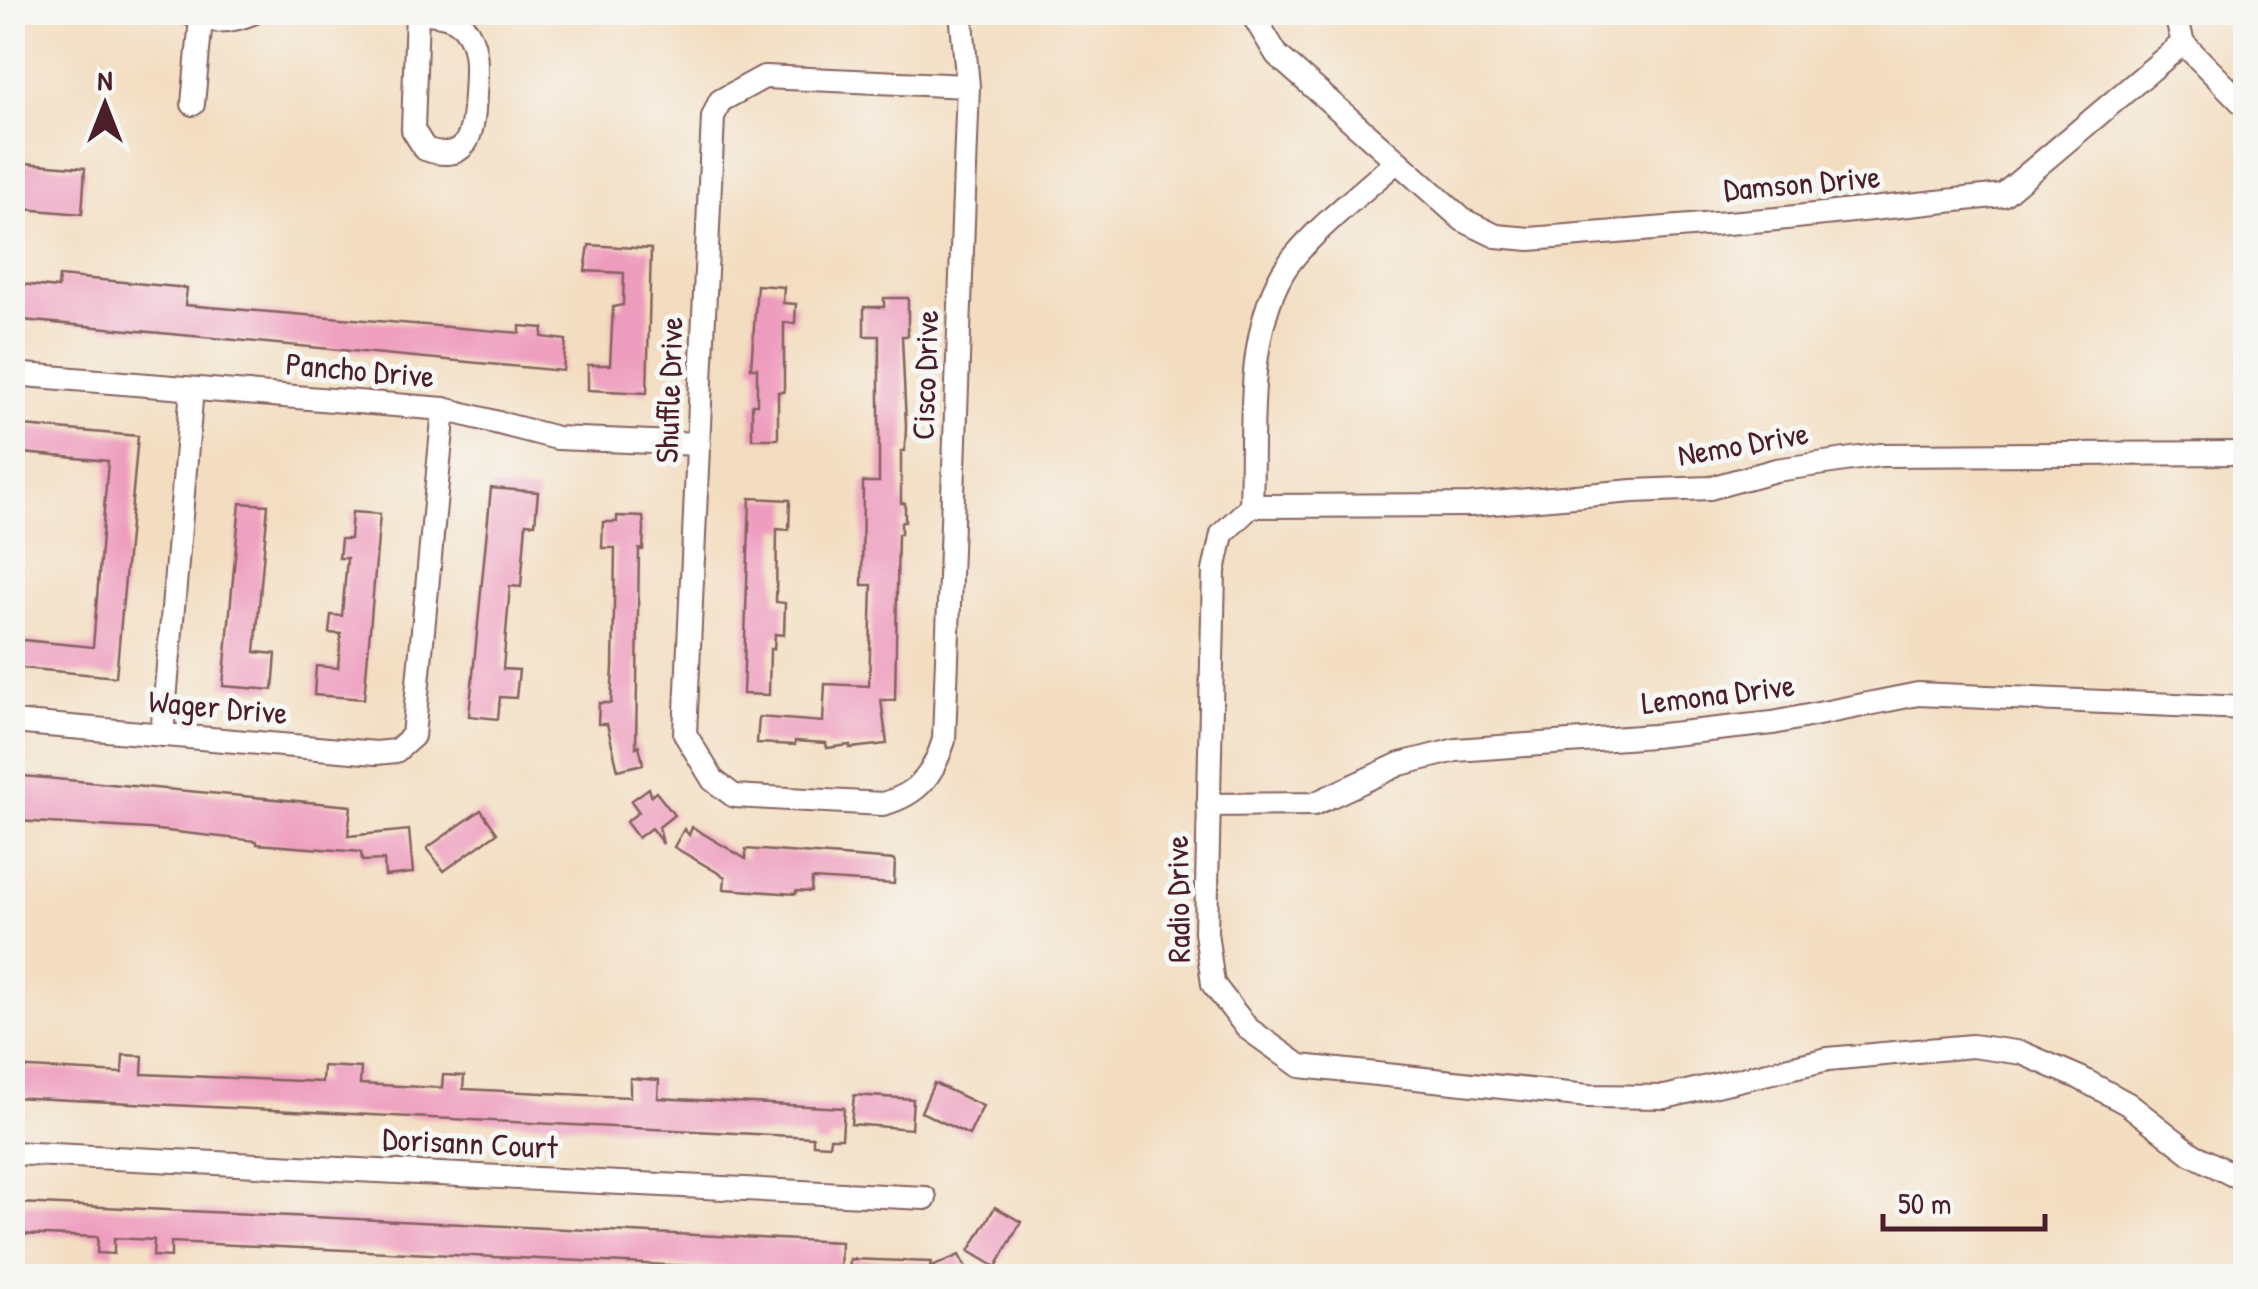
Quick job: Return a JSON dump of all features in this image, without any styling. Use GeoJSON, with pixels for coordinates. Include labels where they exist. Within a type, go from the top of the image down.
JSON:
{"type":"FeatureCollection","features":[{"type":"Feature","properties":{"kind":"street"},"geometry":{"type":"LineString","coordinates":[[193,104],[193,16],[238,20],[255,12]]}},
{"type":"Feature","properties":{"kind":"street"},"geometry":{"type":"LineString","coordinates":[[418,12],[460,22],[474,47],[472,135],[464,146],[451,153],[425,149],[413,130],[418,12]]}},
{"type":"Feature","properties":{"kind":"street","name":"Cisco Drive"},"geometry":{"type":"LineString","coordinates":[[685,734],[713,780],[734,796],[883,804],[919,788],[935,769],[944,740],[968,86],[962,12]]}},
{"type":"Feature","properties":{"kind":"street"},"geometry":{"type":"LineString","coordinates":[[1251,12],[1277,55],[1397,161],[1322,229],[1284,270],[1267,306],[1258,335],[1251,506]]}},
{"type":"Feature","properties":{"kind":"street"},"geometry":{"type":"LineString","coordinates":[[2175,12],[2183,42],[2246,107]]}},
{"type":"Feature","properties":{"kind":"street","name":"Damson Drive"},"geometry":{"type":"LineString","coordinates":[[1397,161],[1463,220],[1496,236],[1530,238],[1777,219],[2004,195],[2183,42]]}},
{"type":"Feature","properties":{"kind":"street","name":"Shuffle Drive"},"geometry":{"type":"LineString","coordinates":[[685,734],[712,117],[720,101],[764,77],[968,86]]}},
{"type":"Feature","properties":{"kind":"street","name":"Pancho Drive"},"geometry":{"type":"LineString","coordinates":[[12,374],[444,409],[557,438],[699,444]]}},
{"type":"Feature","properties":{"kind":"street"},"geometry":{"type":"LineString","coordinates":[[162,735],[192,389]]}},
{"type":"Feature","properties":{"kind":"street","name":"Wager Drive"},"geometry":{"type":"LineString","coordinates":[[12,722],[376,754],[396,750],[413,736],[444,409]]}},
{"type":"Feature","properties":{"kind":"street","name":"Nemo Drive"},"geometry":{"type":"LineString","coordinates":[[1251,506],[1470,505],[1710,488],[1776,470],[1880,455],[2246,453]]}},
{"type":"Feature","properties":{"kind":"street","name":"Radio Drive"},"geometry":{"type":"LineString","coordinates":[[1251,506],[1222,534],[1214,571],[1206,932],[1213,984],[1247,1028],[1300,1066],[1588,1096],[1665,1097],[1828,1059],[1972,1046],[2022,1053],[2080,1078],[2128,1104],[2192,1154],[2233,1175],[2246,1175]]}},
{"type":"Feature","properties":{"kind":"street","name":"Lemona Drive"},"geometry":{"type":"LineString","coordinates":[[1208,805],[1314,804],[1400,764],[1456,750],[1773,724],[1918,694],[2246,708]]}},
{"type":"Feature","properties":{"kind":"street","name":"Dorisann Court"},"geometry":{"type":"LineString","coordinates":[[12,1153],[925,1198]]}},
{"type":"Feature","properties":{"kind":"building"},"geometry":{"type":"Polygon","coordinates":[[[12,162],[85,168],[82,214],[12,208],[12,162]]]}},
{"type":"Feature","properties":{"kind":"building"},"geometry":{"type":"Polygon","coordinates":[[[589,245],[651,249],[647,393],[588,390],[588,365],[610,365],[613,307],[623,305],[624,273],[585,271],[589,245]]]}},
{"type":"Feature","properties":{"kind":"building"},"geometry":{"type":"Polygon","coordinates":[[[59,276],[187,288],[185,305],[520,333],[520,326],[543,328],[542,337],[566,340],[563,371],[12,319],[12,283],[58,288],[59,276]]]}},
{"type":"Feature","properties":{"kind":"building"},"geometry":{"type":"Polygon","coordinates":[[[757,285],[784,287],[783,303],[796,304],[795,323],[784,323],[784,392],[778,392],[778,439],[752,439],[752,404],[757,404],[757,368],[751,368],[757,285]]]}},
{"type":"Feature","properties":{"kind":"building"},"geometry":{"type":"Polygon","coordinates":[[[884,298],[908,298],[908,336],[902,336],[906,426],[905,451],[901,451],[901,503],[905,503],[905,522],[901,522],[898,534],[895,700],[881,700],[887,744],[827,748],[826,743],[757,743],[759,717],[823,722],[825,684],[869,686],[872,585],[862,585],[863,482],[879,482],[879,336],[864,336],[864,307],[884,307],[884,298]]]}},
{"type":"Feature","properties":{"kind":"building"},"geometry":{"type":"Polygon","coordinates":[[[12,425],[138,436],[116,677],[12,667],[12,639],[93,647],[108,461],[12,452],[12,425]]]}},
{"type":"Feature","properties":{"kind":"building"},"geometry":{"type":"Polygon","coordinates":[[[491,488],[538,492],[535,524],[526,523],[521,587],[510,586],[503,669],[519,670],[516,698],[500,697],[498,719],[469,716],[491,488]]]}},
{"type":"Feature","properties":{"kind":"building"},"geometry":{"type":"Polygon","coordinates":[[[750,498],[790,500],[789,530],[777,529],[776,602],[785,603],[784,635],[775,634],[774,649],[770,649],[769,695],[743,694],[750,498]]]}},
{"type":"Feature","properties":{"kind":"building"},"geometry":{"type":"Polygon","coordinates":[[[240,503],[268,505],[255,652],[276,654],[273,690],[223,686],[240,503]]]}},
{"type":"Feature","properties":{"kind":"building"},"geometry":{"type":"Polygon","coordinates":[[[352,512],[380,514],[364,699],[314,695],[316,666],[338,668],[341,634],[329,633],[331,615],[342,616],[347,558],[339,558],[341,539],[350,539],[352,512]]]}},
{"type":"Feature","properties":{"kind":"building"},"geometry":{"type":"Polygon","coordinates":[[[617,516],[643,517],[644,528],[643,550],[639,549],[636,747],[639,745],[643,764],[618,770],[607,724],[598,724],[599,703],[611,703],[613,667],[615,548],[602,548],[603,522],[617,522],[617,516]]]}},
{"type":"Feature","properties":{"kind":"building"},"geometry":{"type":"Polygon","coordinates":[[[12,775],[351,806],[348,836],[409,830],[413,873],[385,876],[384,860],[362,861],[361,852],[257,844],[149,829],[17,821],[18,804],[12,803],[12,775]]]}},
{"type":"Feature","properties":{"kind":"building"},"geometry":{"type":"Polygon","coordinates":[[[649,788],[651,796],[656,792],[674,815],[659,827],[663,844],[651,828],[638,838],[626,822],[639,812],[631,801],[649,788]]]}},
{"type":"Feature","properties":{"kind":"building"},"geometry":{"type":"Polygon","coordinates":[[[481,810],[497,833],[444,871],[427,848],[481,810]]]}},
{"type":"Feature","properties":{"kind":"building"},"geometry":{"type":"Polygon","coordinates":[[[692,827],[746,859],[746,849],[895,860],[894,884],[812,879],[811,892],[796,894],[724,889],[725,877],[674,847],[684,829],[689,835],[692,827]]]}},
{"type":"Feature","properties":{"kind":"building"},"geometry":{"type":"Polygon","coordinates":[[[123,1055],[143,1056],[142,1074],[322,1082],[323,1066],[361,1068],[360,1084],[442,1088],[443,1075],[464,1076],[463,1089],[605,1096],[630,1097],[630,1078],[659,1080],[658,1098],[844,1108],[842,1138],[830,1138],[829,1145],[813,1144],[813,1137],[12,1097],[12,1067],[122,1073],[123,1055]]]}},
{"type":"Feature","properties":{"kind":"building"},"geometry":{"type":"Polygon","coordinates":[[[934,1083],[983,1106],[969,1135],[921,1112],[934,1083]]]}},
{"type":"Feature","properties":{"kind":"building"},"geometry":{"type":"Polygon","coordinates":[[[854,1095],[913,1099],[911,1129],[851,1124],[854,1095]]]}},
{"type":"Feature","properties":{"kind":"building"},"geometry":{"type":"Polygon","coordinates":[[[19,1203],[841,1242],[840,1273],[171,1242],[171,1257],[153,1256],[154,1240],[114,1238],[114,1254],[97,1253],[98,1237],[17,1234],[19,1203]]]}},
{"type":"Feature","properties":{"kind":"building"},"geometry":{"type":"Polygon","coordinates":[[[995,1207],[1021,1222],[996,1267],[969,1251],[995,1207]]]}},
{"type":"Feature","properties":{"kind":"building"},"geometry":{"type":"Polygon","coordinates":[[[959,1255],[970,1276],[849,1276],[850,1259],[931,1262],[930,1268],[959,1255]]]}}]}
